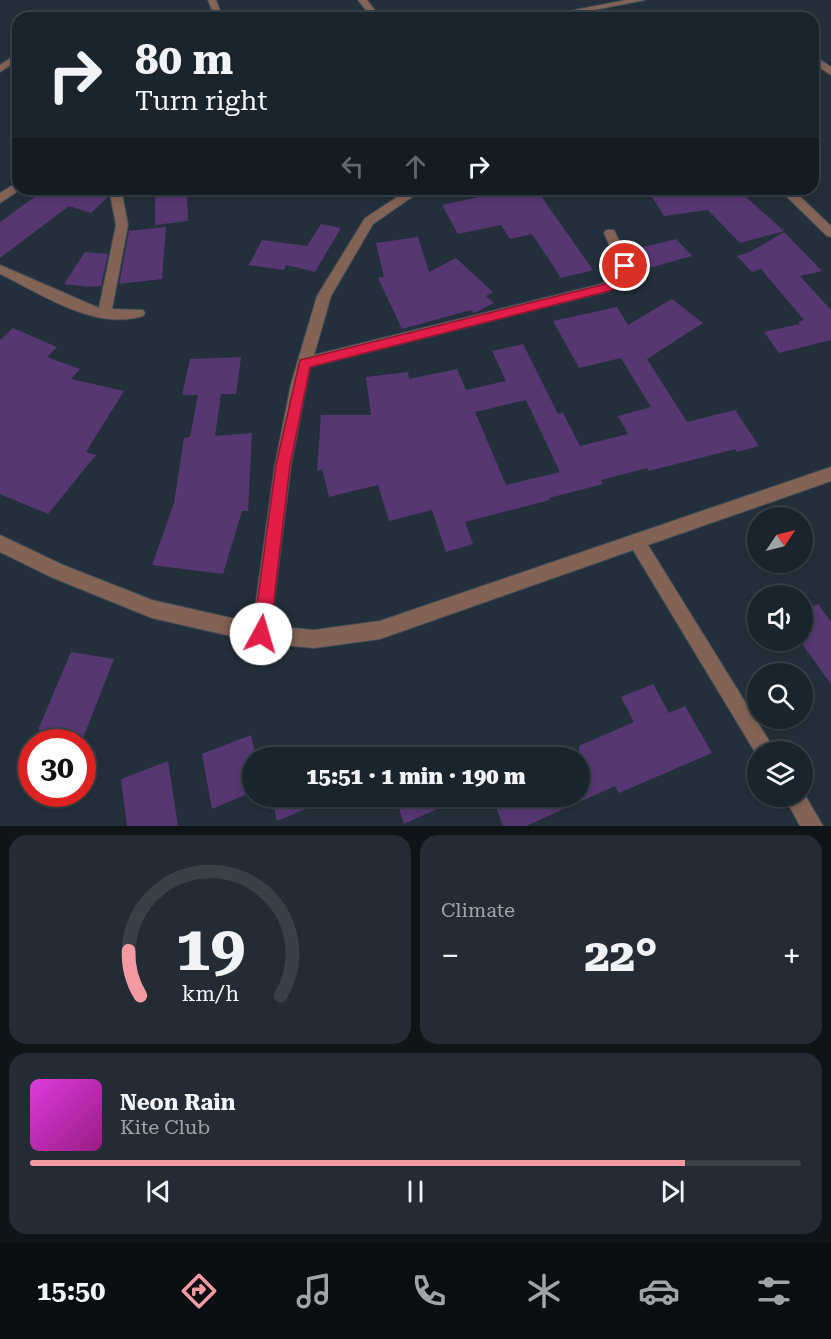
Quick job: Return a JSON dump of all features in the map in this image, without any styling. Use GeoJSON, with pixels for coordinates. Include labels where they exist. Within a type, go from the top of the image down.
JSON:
{"type":"FeatureCollection","features":[{"type":"Feature","properties":{"kind":"street"},"geometry":{"type":"LineString","coordinates":[[362,0],[372,12]]}},
{"type":"Feature","properties":{"kind":"street"},"geometry":{"type":"LineString","coordinates":[[572,12],[641,0]]}},
{"type":"Feature","properties":{"kind":"street"},"geometry":{"type":"LineString","coordinates":[[595,8],[599,12]]}},
{"type":"Feature","properties":{"kind":"street"},"geometry":{"type":"LineString","coordinates":[[819,63],[831,72]]}},
{"type":"Feature","properties":{"kind":"street"},"geometry":{"type":"LineString","coordinates":[[104,314],[122,225],[116,195]]}},
{"type":"Feature","properties":{"kind":"street"},"geometry":{"type":"LineString","coordinates":[[261,634],[283,465],[304,363],[324,296],[345,257],[369,221],[407,195]]}},
{"type":"Feature","properties":{"kind":"street"},"geometry":{"type":"LineString","coordinates":[[791,195],[831,232]]}},
{"type":"Feature","properties":{"kind":"street"},"geometry":{"type":"LineString","coordinates":[[304,363],[615,284],[622,276],[625,266],[610,233]]}},
{"type":"Feature","properties":{"kind":"street"},"geometry":{"type":"LineString","coordinates":[[0,269],[83,308],[104,314],[138,313]]}},
{"type":"Feature","properties":{"kind":"street"},"geometry":{"type":"LineString","coordinates":[[0,543],[57,571],[152,609],[261,634],[314,639],[380,630],[831,474]]}},
{"type":"Feature","properties":{"kind":"street"},"geometry":{"type":"LineString","coordinates":[[637,542],[759,741]]}},
{"type":"Feature","properties":{"kind":"street"},"geometry":{"type":"LineString","coordinates":[[801,807],[812,826]]}},
{"type":"Feature","properties":{"kind":"building"},"geometry":{"type":"Polygon","coordinates":[[[32,195],[102,195],[108,197],[91,213],[69,206],[0,258],[0,222],[36,196],[32,195]]]}},
{"type":"Feature","properties":{"kind":"building"},"geometry":{"type":"Polygon","coordinates":[[[155,195],[187,195],[188,221],[155,225],[155,195]]]}},
{"type":"Feature","properties":{"kind":"building"},"geometry":{"type":"Polygon","coordinates":[[[540,195],[593,270],[561,278],[532,234],[510,239],[501,225],[458,234],[442,205],[484,196],[540,195]]]}},
{"type":"Feature","properties":{"kind":"building"},"geometry":{"type":"Polygon","coordinates":[[[651,195],[744,195],[784,231],[740,243],[708,210],[664,216],[651,195]]]}},
{"type":"Feature","properties":{"kind":"building"},"geometry":{"type":"Polygon","coordinates":[[[321,224],[341,228],[315,272],[286,265],[284,270],[249,265],[262,240],[307,246],[321,224]]]}},
{"type":"Feature","properties":{"kind":"building"},"geometry":{"type":"Polygon","coordinates":[[[166,227],[162,279],[119,284],[129,231],[166,227]]]}},
{"type":"Feature","properties":{"kind":"building"},"geometry":{"type":"Polygon","coordinates":[[[784,232],[822,271],[800,276],[831,310],[831,340],[779,353],[764,332],[800,324],[798,322],[804,320],[761,269],[752,272],[737,256],[750,252],[784,232]]]}},
{"type":"Feature","properties":{"kind":"building"},"geometry":{"type":"Polygon","coordinates":[[[418,237],[429,272],[456,258],[493,292],[486,296],[494,303],[474,313],[471,310],[402,329],[378,278],[384,277],[376,243],[418,237]]]}},
{"type":"Feature","properties":{"kind":"building"},"geometry":{"type":"Polygon","coordinates":[[[676,239],[692,256],[649,268],[635,249],[676,239]]]}},
{"type":"Feature","properties":{"kind":"building"},"geometry":{"type":"Polygon","coordinates":[[[85,252],[108,254],[101,286],[64,284],[85,252]]]}},
{"type":"Feature","properties":{"kind":"building"},"geometry":{"type":"Polygon","coordinates":[[[672,299],[703,323],[647,359],[687,422],[735,410],[759,446],[737,452],[735,449],[649,471],[647,468],[601,480],[603,484],[549,498],[550,500],[465,522],[473,544],[446,552],[432,510],[389,521],[378,485],[329,497],[322,469],[317,471],[321,415],[371,415],[366,377],[408,372],[409,379],[457,369],[466,390],[506,381],[492,351],[523,344],[558,414],[563,413],[580,446],[628,434],[618,416],[651,407],[621,358],[579,368],[553,321],[617,307],[628,325],[672,299]],[[526,400],[475,412],[506,485],[560,472],[526,400]]]}},
{"type":"Feature","properties":{"kind":"building"},"geometry":{"type":"Polygon","coordinates":[[[13,328],[57,347],[47,357],[80,369],[71,379],[124,391],[86,452],[96,455],[48,514],[0,494],[0,340],[13,328]]]}},
{"type":"Feature","properties":{"kind":"building"},"geometry":{"type":"Polygon","coordinates":[[[241,357],[236,394],[221,394],[215,436],[252,433],[248,511],[242,511],[223,574],[152,565],[174,503],[184,438],[190,437],[198,395],[182,395],[190,359],[241,357]]]}},
{"type":"Feature","properties":{"kind":"building"},"geometry":{"type":"Polygon","coordinates":[[[818,604],[831,622],[831,684],[807,651],[813,651],[813,606],[818,604]]]}},
{"type":"Feature","properties":{"kind":"building"},"geometry":{"type":"Polygon","coordinates":[[[71,652],[114,659],[87,729],[38,729],[71,652]]]}},
{"type":"Feature","properties":{"kind":"building"},"geometry":{"type":"Polygon","coordinates":[[[653,684],[669,713],[685,706],[712,753],[619,793],[615,786],[590,797],[590,747],[579,746],[634,722],[621,697],[653,684]]]}},
{"type":"Feature","properties":{"kind":"building"},"geometry":{"type":"Polygon","coordinates":[[[251,735],[254,747],[242,747],[242,796],[212,809],[202,754],[251,735]]]}},
{"type":"Feature","properties":{"kind":"building"},"geometry":{"type":"Polygon","coordinates":[[[168,761],[178,826],[127,826],[121,779],[168,761]]]}},
{"type":"Feature","properties":{"kind":"building"},"geometry":{"type":"Polygon","coordinates":[[[274,807],[311,807],[277,821],[274,807]]]}},
{"type":"Feature","properties":{"kind":"building"},"geometry":{"type":"Polygon","coordinates":[[[399,807],[442,807],[404,824],[399,807]]]}},
{"type":"Feature","properties":{"kind":"building"},"geometry":{"type":"Polygon","coordinates":[[[496,807],[568,807],[526,826],[503,826],[496,807]]]}},
{"type":"Feature","properties":{"kind":"route"},"geometry":{"type":"LineString","coordinates":[[261,634],[283,465],[304,363],[605,288],[615,284],[622,276],[625,266]]}}]}
